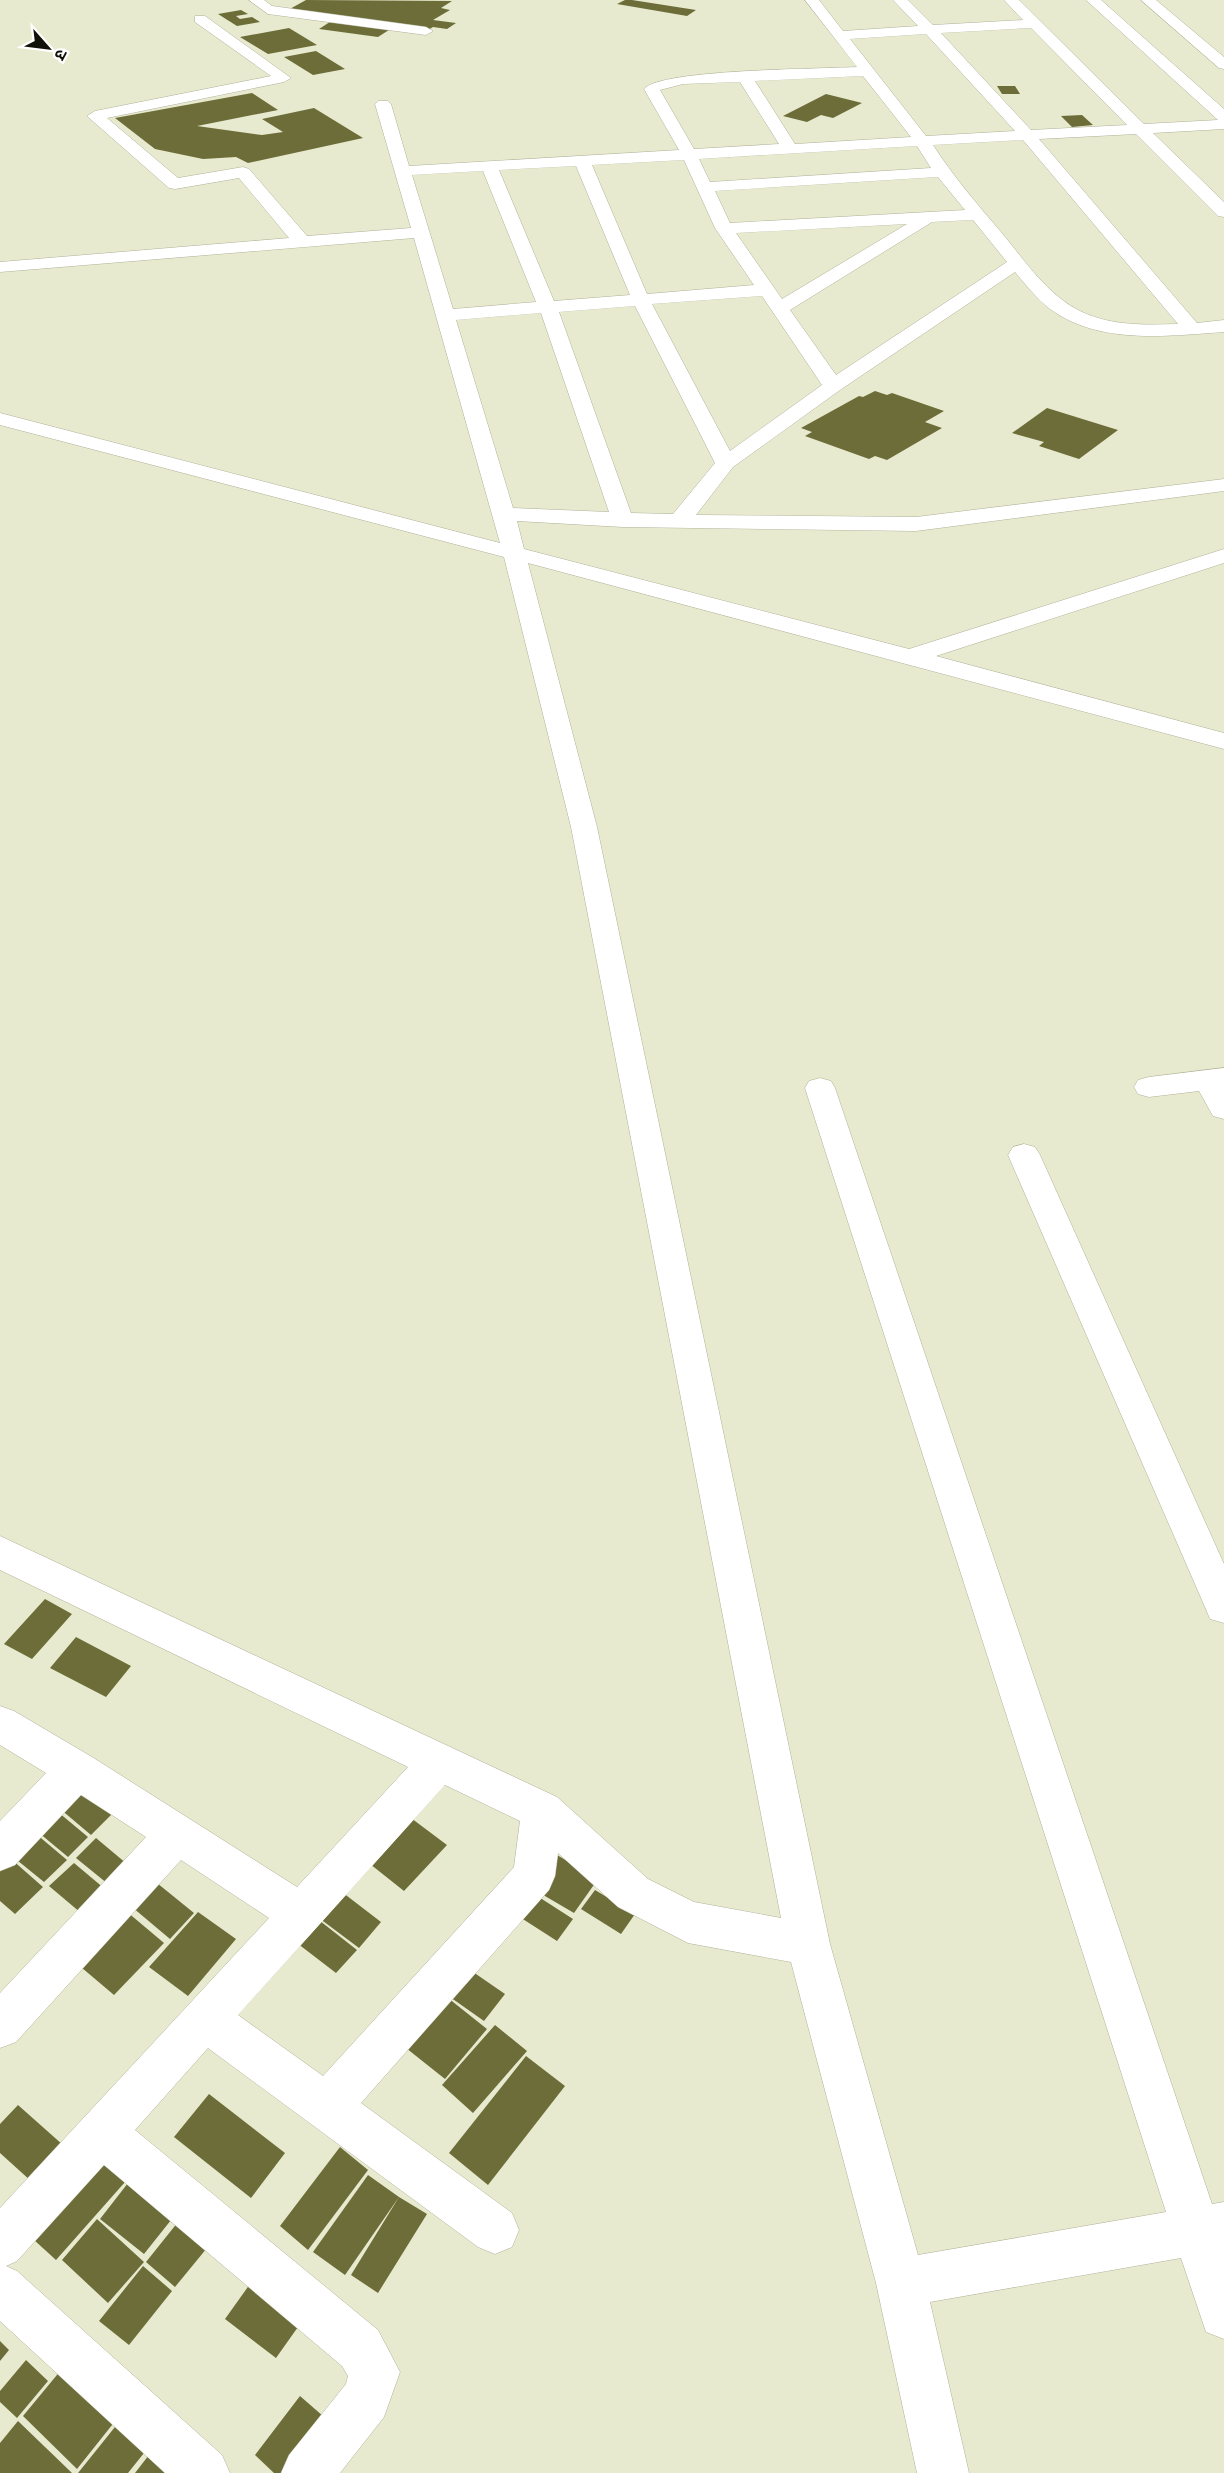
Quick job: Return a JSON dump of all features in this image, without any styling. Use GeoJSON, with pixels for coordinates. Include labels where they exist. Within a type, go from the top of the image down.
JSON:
{"type":"FeatureCollection","features":[{"type":"Feature","properties":{"kind":"street"},"geometry":{"type":"LineString","coordinates":[[256,0],[268,10],[426,31]]}},
{"type":"Feature","properties":{"kind":"street"},"geometry":{"type":"LineString","coordinates":[[812,0],[922,141],[975,215],[1058,306],[1083,319],[1112,327],[1148,330],[1224,326]]}},
{"type":"Feature","properties":{"kind":"street"},"geometry":{"type":"LineString","coordinates":[[900,0],[930,28],[1192,328]]}},
{"type":"Feature","properties":{"kind":"street"},"geometry":{"type":"LineString","coordinates":[[1011,0],[1224,212]]}},
{"type":"Feature","properties":{"kind":"street"},"geometry":{"type":"LineString","coordinates":[[1093,0],[1224,117]]}},
{"type":"Feature","properties":{"kind":"street"},"geometry":{"type":"LineString","coordinates":[[1148,0],[1224,65]]}},
{"type":"Feature","properties":{"kind":"street"},"geometry":{"type":"LineString","coordinates":[[200,20],[284,78],[95,116],[174,184],[243,172]]}},
{"type":"Feature","properties":{"kind":"street"},"geometry":{"type":"LineString","coordinates":[[841,35],[1036,23]]}},
{"type":"Feature","properties":{"kind":"street"},"geometry":{"type":"LineString","coordinates":[[832,386],[764,290],[724,228],[689,154],[652,89],[657,85],[675,81],[868,71]]}},
{"type":"Feature","properties":{"kind":"street"},"geometry":{"type":"LineString","coordinates":[[745,77],[790,148]]}},
{"type":"Feature","properties":{"kind":"street"},"geometry":{"type":"LineString","coordinates":[[383,104],[504,514],[584,827],[808,1944],[901,2283],[943,2473]]}},
{"type":"Feature","properties":{"kind":"street"},"geometry":{"type":"LineString","coordinates":[[402,171],[1224,124]]}},
{"type":"Feature","properties":{"kind":"street"},"geometry":{"type":"LineString","coordinates":[[142,157],[243,172],[303,243]]}},
{"type":"Feature","properties":{"kind":"street"},"geometry":{"type":"LineString","coordinates":[[583,162],[641,300],[726,463]]}},
{"type":"Feature","properties":{"kind":"street"},"geometry":{"type":"LineString","coordinates":[[489,166],[548,308],[623,520]]}},
{"type":"Feature","properties":{"kind":"street"},"geometry":{"type":"LineString","coordinates":[[705,187],[942,172]]}},
{"type":"Feature","properties":{"kind":"street"},"geometry":{"type":"LineString","coordinates":[[724,228],[975,215]]}},
{"type":"Feature","properties":{"kind":"street"},"geometry":{"type":"LineString","coordinates":[[778,309],[929,217]]}},
{"type":"Feature","properties":{"kind":"street"},"geometry":{"type":"LineString","coordinates":[[0,267],[421,232]]}},
{"type":"Feature","properties":{"kind":"street"},"geometry":{"type":"LineString","coordinates":[[679,520],[726,463],[832,386],[1017,263]]}},
{"type":"Feature","properties":{"kind":"street"},"geometry":{"type":"LineString","coordinates":[[446,315],[764,290]]}},
{"type":"Feature","properties":{"kind":"street"},"geometry":{"type":"LineString","coordinates":[[0,418],[910,656],[1224,741]]}},
{"type":"Feature","properties":{"kind":"street"},"geometry":{"type":"LineString","coordinates":[[504,514],[623,520],[916,524],[1224,485]]}},
{"type":"Feature","properties":{"kind":"street"},"geometry":{"type":"LineString","coordinates":[[910,656],[1224,556]]}},
{"type":"Feature","properties":{"kind":"street"},"geometry":{"type":"LineString","coordinates":[[1149,1087],[1217,1079],[1224,1109]]}},
{"type":"Feature","properties":{"kind":"street"},"geometry":{"type":"LineString","coordinates":[[820,1088],[1209,2228],[1224,2314]]}},
{"type":"Feature","properties":{"kind":"street"},"geometry":{"type":"LineString","coordinates":[[1024,1155],[1224,1607]]}},
{"type":"Feature","properties":{"kind":"street"},"geometry":{"type":"LineString","coordinates":[[0,1552],[542,1811],[633,1893],[688,1922],[808,1944]]}},
{"type":"Feature","properties":{"kind":"street"},"geometry":{"type":"LineString","coordinates":[[0,1724],[77,1770],[301,1914]]}},
{"type":"Feature","properties":{"kind":"street"},"geometry":{"type":"LineString","coordinates":[[0,2244],[439,1762]]}},
{"type":"Feature","properties":{"kind":"street"},"geometry":{"type":"LineString","coordinates":[[0,1851],[77,1770]]}},
{"type":"Feature","properties":{"kind":"street"},"geometry":{"type":"LineString","coordinates":[[327,2106],[534,1876],[542,1811]]}},
{"type":"Feature","properties":{"kind":"street"},"geometry":{"type":"LineString","coordinates":[[0,2026],[176,1835]]}},
{"type":"Feature","properties":{"kind":"street"},"geometry":{"type":"LineString","coordinates":[[205,2018],[495,2230]]}},
{"type":"Feature","properties":{"kind":"street"},"geometry":{"type":"LineString","coordinates":[[101,2132],[360,2348],[375,2372],[366,2399],[307,2473]]}},
{"type":"Feature","properties":{"kind":"street"},"geometry":{"type":"LineString","coordinates":[[901,2283],[1209,2228]]}},
{"type":"Feature","properties":{"kind":"street"},"geometry":{"type":"LineString","coordinates":[[0,2288],[204,2473]]}},
{"type":"Feature","properties":{"kind":"building"},"geometry":{"type":"Polygon","coordinates":[[[306,0],[452,1],[441,8],[450,10],[433,20],[456,23],[447,29],[433,27],[428,30],[288,10],[306,0]]]}},
{"type":"Feature","properties":{"kind":"building"},"geometry":{"type":"Polygon","coordinates":[[[625,0],[696,10],[687,16],[617,4],[625,0]]]}},
{"type":"Feature","properties":{"kind":"building"},"geometry":{"type":"Polygon","coordinates":[[[241,10],[248,14],[236,16],[240,19],[252,17],[260,22],[237,26],[218,14],[241,10]]]}},
{"type":"Feature","properties":{"kind":"building"},"geometry":{"type":"Polygon","coordinates":[[[333,20],[392,28],[378,37],[319,29],[333,20]]]}},
{"type":"Feature","properties":{"kind":"building"},"geometry":{"type":"Polygon","coordinates":[[[289,28],[317,45],[268,54],[240,37],[289,28]]]}},
{"type":"Feature","properties":{"kind":"building"},"geometry":{"type":"Polygon","coordinates":[[[316,51],[345,69],[313,75],[284,57],[316,51]]]}},
{"type":"Feature","properties":{"kind":"building"},"geometry":{"type":"Polygon","coordinates":[[[997,86],[1015,86],[1020,94],[1002,94],[997,86]]]}},
{"type":"Feature","properties":{"kind":"building"},"geometry":{"type":"Polygon","coordinates":[[[252,93],[278,110],[197,126],[262,135],[283,132],[262,119],[314,108],[363,138],[248,163],[236,157],[203,159],[155,149],[115,118],[252,93]]]}},
{"type":"Feature","properties":{"kind":"building"},"geometry":{"type":"Polygon","coordinates":[[[826,94],[862,103],[833,118],[821,115],[807,122],[783,116],[826,94]]]}},
{"type":"Feature","properties":{"kind":"building"},"geometry":{"type":"Polygon","coordinates":[[[1082,115],[1093,125],[1072,127],[1061,116],[1082,115]]]}},
{"type":"Feature","properties":{"kind":"building"},"geometry":{"type":"Polygon","coordinates":[[[875,391],[887,395],[892,393],[944,411],[925,422],[942,428],[887,460],[875,456],[869,459],[805,436],[812,432],[801,428],[859,396],[863,397],[875,391]]]}},
{"type":"Feature","properties":{"kind":"building"},"geometry":{"type":"Polygon","coordinates":[[[1047,408],[1118,430],[1079,459],[1039,446],[1044,442],[1012,433],[1047,408]]]}},
{"type":"Feature","properties":{"kind":"building"},"geometry":{"type":"Polygon","coordinates":[[[45,1599],[72,1614],[32,1659],[4,1644],[45,1599]]]}},
{"type":"Feature","properties":{"kind":"building"},"geometry":{"type":"Polygon","coordinates":[[[76,1637],[131,1666],[106,1697],[50,1668],[76,1637]]]}},
{"type":"Feature","properties":{"kind":"building"},"geometry":{"type":"Polygon","coordinates":[[[84,1784],[116,1810],[91,1835],[59,1808],[84,1784]]]}},
{"type":"Feature","properties":{"kind":"building"},"geometry":{"type":"Polygon","coordinates":[[[58,1812],[88,1837],[68,1857],[38,1832],[58,1812]]]}},
{"type":"Feature","properties":{"kind":"building"},"geometry":{"type":"Polygon","coordinates":[[[407,1815],[447,1845],[404,1891],[365,1860],[407,1815]]]}},
{"type":"Feature","properties":{"kind":"building"},"geometry":{"type":"Polygon","coordinates":[[[35,1833],[67,1860],[44,1882],[12,1856],[35,1833]]]}},
{"type":"Feature","properties":{"kind":"building"},"geometry":{"type":"Polygon","coordinates":[[[96,1838],[127,1864],[108,1884],[76,1858],[96,1838]]]}},
{"type":"Feature","properties":{"kind":"building"},"geometry":{"type":"Polygon","coordinates":[[[557,1855],[598,1879],[574,1913],[533,1889],[557,1855]]]}},
{"type":"Feature","properties":{"kind":"building"},"geometry":{"type":"Polygon","coordinates":[[[10,1858],[43,1887],[15,1914],[0,1901],[0,1867],[10,1858]]]}},
{"type":"Feature","properties":{"kind":"building"},"geometry":{"type":"Polygon","coordinates":[[[74,1863],[105,1889],[81,1913],[49,1886],[74,1863]]]}},
{"type":"Feature","properties":{"kind":"building"},"geometry":{"type":"Polygon","coordinates":[[[157,1883],[194,1913],[170,1939],[132,1907],[157,1883]]]}},
{"type":"Feature","properties":{"kind":"building"},"geometry":{"type":"Polygon","coordinates":[[[338,1889],[381,1922],[359,1948],[315,1915],[338,1889]]]}},
{"type":"Feature","properties":{"kind":"building"},"geometry":{"type":"Polygon","coordinates":[[[595,1890],[635,1914],[621,1934],[581,1909],[595,1890]]]}},
{"type":"Feature","properties":{"kind":"building"},"geometry":{"type":"Polygon","coordinates":[[[531,1892],[573,1919],[557,1941],[515,1914],[531,1892]]]}},
{"type":"Feature","properties":{"kind":"building"},"geometry":{"type":"Polygon","coordinates":[[[126,1911],[164,1943],[114,1995],[75,1962],[126,1911]]]}},
{"type":"Feature","properties":{"kind":"building"},"geometry":{"type":"Polygon","coordinates":[[[198,1912],[236,1939],[188,1996],[149,1967],[198,1912]]]}},
{"type":"Feature","properties":{"kind":"building"},"geometry":{"type":"Polygon","coordinates":[[[315,1917],[357,1950],[336,1973],[293,1940],[315,1917]]]}},
{"type":"Feature","properties":{"kind":"building"},"geometry":{"type":"Polygon","coordinates":[[[460,1963],[505,1994],[484,2021],[440,1990],[460,1963]]]}},
{"type":"Feature","properties":{"kind":"building"},"geometry":{"type":"Polygon","coordinates":[[[448,1998],[487,2029],[445,2079],[406,2048],[448,1998]]]}},
{"type":"Feature","properties":{"kind":"building"},"geometry":{"type":"Polygon","coordinates":[[[495,2025],[527,2051],[473,2113],[442,2085],[495,2025]]]}},
{"type":"Feature","properties":{"kind":"building"},"geometry":{"type":"Polygon","coordinates":[[[526,2056],[565,2086],[488,2185],[449,2153],[526,2056]]]}},
{"type":"Feature","properties":{"kind":"building"},"geometry":{"type":"Polygon","coordinates":[[[209,2094],[285,2153],[251,2198],[174,2137],[209,2094]]]}},
{"type":"Feature","properties":{"kind":"building"},"geometry":{"type":"Polygon","coordinates":[[[18,2105],[63,2145],[31,2181],[0,2153],[0,2124],[18,2105]]]}},
{"type":"Feature","properties":{"kind":"building"},"geometry":{"type":"Polygon","coordinates":[[[99,2144],[133,2173],[56,2260],[22,2229],[99,2144]]]}},
{"type":"Feature","properties":{"kind":"building"},"geometry":{"type":"Polygon","coordinates":[[[340,2147],[368,2170],[308,2250],[280,2226],[340,2147]]]}},
{"type":"Feature","properties":{"kind":"building"},"geometry":{"type":"Polygon","coordinates":[[[135,2174],[179,2210],[144,2254],[100,2219],[135,2174]]]}},
{"type":"Feature","properties":{"kind":"building"},"geometry":{"type":"Polygon","coordinates":[[[368,2175],[399,2197],[345,2275],[313,2252],[368,2175]]]}},
{"type":"Feature","properties":{"kind":"building"},"geometry":{"type":"Polygon","coordinates":[[[399,2197],[427,2214],[378,2293],[351,2275],[399,2197]]]}},
{"type":"Feature","properties":{"kind":"building"},"geometry":{"type":"Polygon","coordinates":[[[186,2212],[216,2237],[175,2287],[146,2262],[186,2212]]]}},
{"type":"Feature","properties":{"kind":"building"},"geometry":{"type":"Polygon","coordinates":[[[97,2219],[144,2262],[108,2303],[62,2260],[97,2219]]]}},
{"type":"Feature","properties":{"kind":"building"},"geometry":{"type":"Polygon","coordinates":[[[143,2266],[172,2291],[129,2345],[99,2321],[143,2266]]]}},
{"type":"Feature","properties":{"kind":"building"},"geometry":{"type":"Polygon","coordinates":[[[260,2270],[310,2310],[276,2358],[225,2319],[260,2270]]]}},
{"type":"Feature","properties":{"kind":"building"},"geometry":{"type":"Polygon","coordinates":[[[0,2341],[9,2350],[0,2361],[0,2341]]]}},
{"type":"Feature","properties":{"kind":"building"},"geometry":{"type":"Polygon","coordinates":[[[26,2360],[48,2381],[17,2418],[0,2402],[0,2391],[26,2360]]]}},
{"type":"Feature","properties":{"kind":"building"},"geometry":{"type":"Polygon","coordinates":[[[66,2364],[120,2415],[77,2469],[23,2416],[66,2364]]]}},
{"type":"Feature","properties":{"kind":"building"},"geometry":{"type":"Polygon","coordinates":[[[300,2396],[331,2423],[294,2473],[274,2473],[255,2455],[300,2396]]]}},
{"type":"Feature","properties":{"kind":"building"},"geometry":{"type":"Polygon","coordinates":[[[123,2417],[152,2443],[128,2473],[78,2473],[123,2417]]]}},
{"type":"Feature","properties":{"kind":"building"},"geometry":{"type":"Polygon","coordinates":[[[18,2421],[72,2473],[0,2473],[0,2443],[18,2421]]]}},
{"type":"Feature","properties":{"kind":"building"},"geometry":{"type":"Polygon","coordinates":[[[159,2442],[192,2473],[135,2473],[159,2442]]]}}]}
